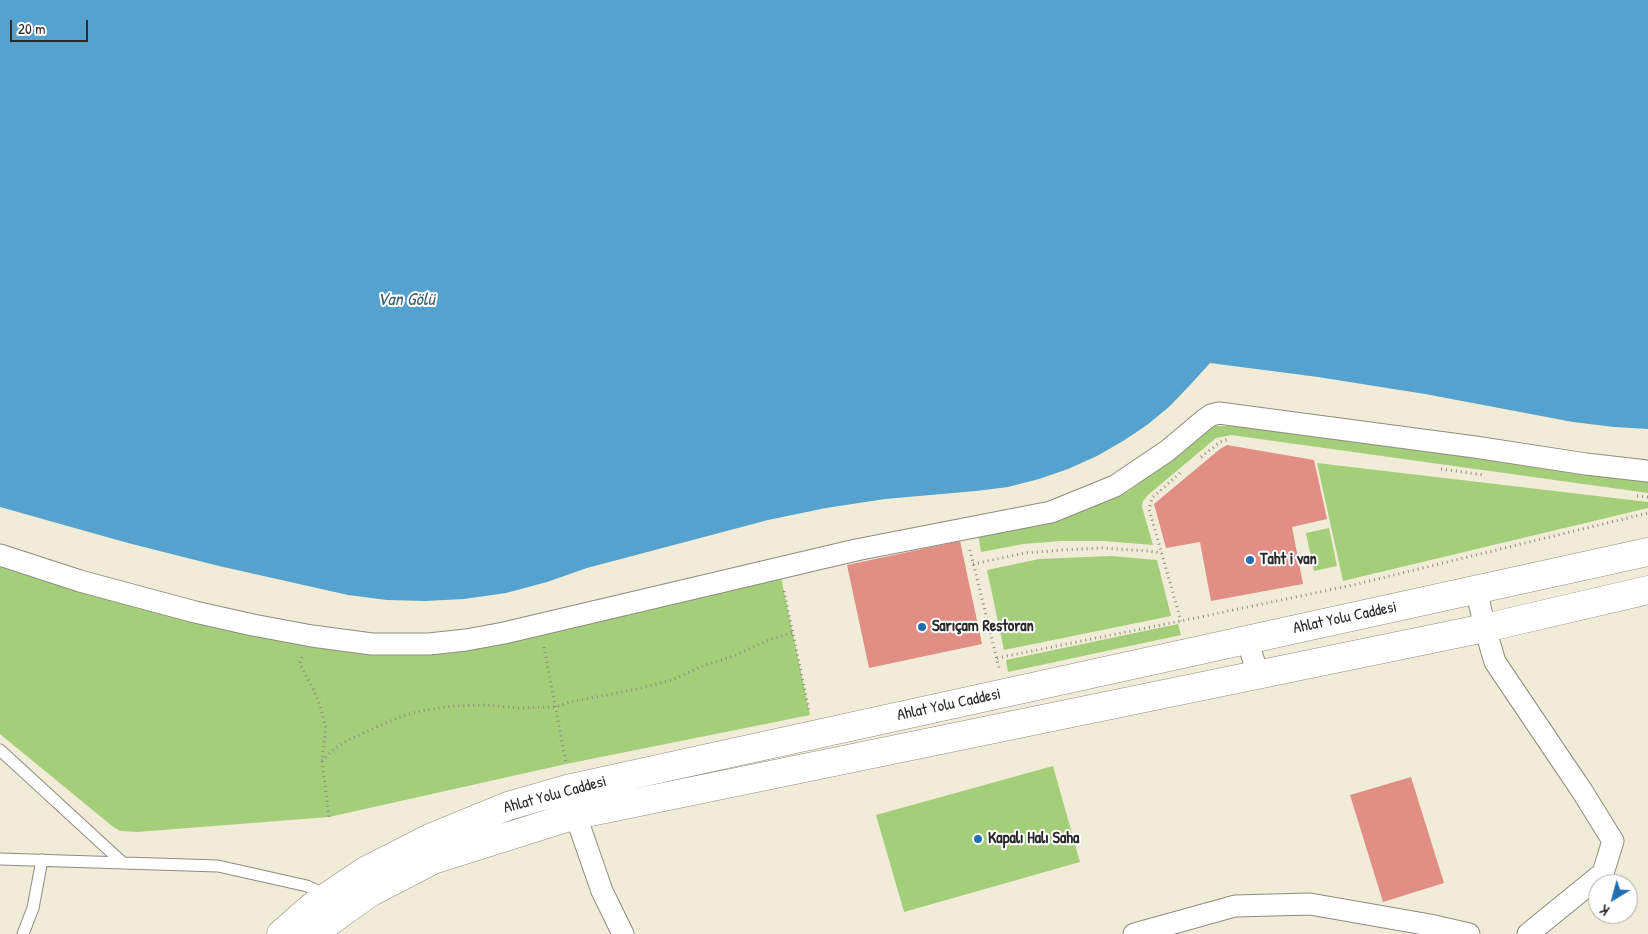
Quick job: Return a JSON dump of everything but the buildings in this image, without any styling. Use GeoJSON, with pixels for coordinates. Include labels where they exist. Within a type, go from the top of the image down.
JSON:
{"type":"FeatureCollection","features":[{"type":"Feature","properties":{"kind":"street"},"geometry":{"type":"LineString","coordinates":[[0,555],[80,581],[195,612],[312,636],[372,644],[429,644],[466,640],[539,625],[856,550],[1051,512],[1115,486],[1167,451],[1204,420],[1219,413],[1648,471]]}},
{"type":"Feature","properties":{"kind":"street","name":"Ahlat Yolu Caddesi"},"geometry":{"type":"LineString","coordinates":[[314,934],[365,871],[430,838],[508,806],[567,777],[880,721],[1648,552]]}},
{"type":"Feature","properties":{"kind":"street"},"geometry":{"type":"LineString","coordinates":[[1476,589],[1495,662],[1582,791],[1613,841],[1603,873],[1528,934]]}},
{"type":"Feature","properties":{"kind":"street","name":"Ahlat Yolu Caddesi"},"geometry":{"type":"LineString","coordinates":[[281,934],[313,906],[371,892],[433,860],[576,815],[1485,628],[1648,590]]}},
{"type":"Feature","properties":{"kind":"street"},"geometry":{"type":"LineString","coordinates":[[1247,640],[1258,674]]}},
{"type":"Feature","properties":{"kind":"street"},"geometry":{"type":"LineString","coordinates":[[880,721],[888,751]]}},
{"type":"Feature","properties":{"kind":"street"},"geometry":{"type":"LineString","coordinates":[[567,777],[576,815],[602,891],[623,934]]}},
{"type":"Feature","properties":{"kind":"street"},"geometry":{"type":"LineString","coordinates":[[1134,934],[1235,906],[1310,904],[1430,925],[1469,934]]}},
{"type":"Feature","properties":{"kind":"lane"},"geometry":{"type":"LineString","coordinates":[[0,750],[123,863]]}},
{"type":"Feature","properties":{"kind":"lane"},"geometry":{"type":"LineString","coordinates":[[0,859],[218,866],[307,886],[339,901]]}},
{"type":"Feature","properties":{"kind":"lane"},"geometry":{"type":"LineString","coordinates":[[23,934],[33,908],[42,860]]}},
{"type":"Feature","properties":{"kind":"path"},"geometry":{"type":"LineString","coordinates":[[1194,462],[1220,442],[1236,440]]}},
{"type":"Feature","properties":{"kind":"path"},"geometry":{"type":"LineString","coordinates":[[1435,468],[1493,476]]}},
{"type":"Feature","properties":{"kind":"path"},"geometry":{"type":"LineString","coordinates":[[1181,473],[1152,498],[1149,509],[1181,621]]}},
{"type":"Feature","properties":{"kind":"path"},"geometry":{"type":"LineString","coordinates":[[1629,495],[1648,498]]}},
{"type":"Feature","properties":{"kind":"path"},"geometry":{"type":"LineString","coordinates":[[997,658],[1353,585],[1648,513]]}},
{"type":"Feature","properties":{"kind":"path"},"geometry":{"type":"LineString","coordinates":[[965,528],[1002,677]]}},
{"type":"Feature","properties":{"kind":"path"},"geometry":{"type":"LineString","coordinates":[[973,564],[1025,553],[1062,550],[1102,548],[1162,553]]}},
{"type":"Feature","properties":{"kind":"path"},"geometry":{"type":"LineString","coordinates":[[779,568],[810,715]]}},
{"type":"Feature","properties":{"kind":"path"},"geometry":{"type":"LineString","coordinates":[[539,625],[556,707],[567,777]]}},
{"type":"Feature","properties":{"kind":"path"},"geometry":{"type":"LineString","coordinates":[[322,761],[333,750],[348,740],[396,718],[420,711],[452,706],[556,707],[570,702],[672,680],[766,641],[794,632]]}},
{"type":"Feature","properties":{"kind":"path"},"geometry":{"type":"LineString","coordinates":[[312,636],[300,663],[320,705],[326,728],[322,761],[329,817]]}},
{"type":"Feature","properties":{"kind":"green space"},"geometry":{"type":"Polygon","coordinates":[[[1215,426],[1234,426],[1648,479],[1648,493],[1231,435],[1216,438],[1143,501],[1142,507],[1153,545],[1104,541],[1061,541],[1023,544],[981,552],[978,534],[1065,516],[1129,491],[1215,426]]]}},
{"type":"Feature","properties":{"kind":"green space"},"geometry":{"type":"Polygon","coordinates":[[[1317,463],[1648,502],[1648,508],[1343,581],[1317,463]]]}},
{"type":"Feature","properties":{"kind":"green space"},"geometry":{"type":"Polygon","coordinates":[[[1329,528],[1337,566],[1314,571],[1306,533],[1329,528]]]}},
{"type":"Feature","properties":{"kind":"green space"},"geometry":{"type":"Polygon","coordinates":[[[0,555],[195,612],[429,644],[779,568],[810,715],[566,764],[329,817],[137,832],[120,831],[0,734],[0,555]]]}},
{"type":"Feature","properties":{"kind":"green space"},"geometry":{"type":"Polygon","coordinates":[[[1111,556],[1157,560],[1171,616],[1004,650],[987,570],[1039,559],[1111,556]]]}},
{"type":"Feature","properties":{"kind":"green space"},"geometry":{"type":"Polygon","coordinates":[[[1178,624],[1181,635],[1008,672],[1006,660],[1178,624]]]}},
{"type":"Feature","properties":{"kind":"green space","name":"Kapalı Halı Saha"},"geometry":{"type":"Polygon","coordinates":[[[1053,766],[1080,862],[904,912],[876,815],[1053,766]]]}},
{"type":"Feature","properties":{"kind":"water","name":"Van Gölü"},"geometry":{"type":"Polygon","coordinates":[[[0,0],[1648,0],[1648,429],[1573,422],[1425,394],[1318,377],[1210,363],[1170,406],[1147,425],[1097,456],[1039,479],[1008,487],[885,499],[826,508],[768,520],[587,568],[547,582],[506,593],[464,599],[425,601],[387,600],[348,595],[128,543],[0,507],[0,0]]]}},
{"type":"Feature","properties":{"kind":"place","name":"Taht i van"},"geometry":{"type":"Point","coordinates":[1250,560]}},
{"type":"Feature","properties":{"kind":"place","name":"Sarıçam Restoran"},"geometry":{"type":"Point","coordinates":[922,627]}},
{"type":"Feature","properties":{"kind":"place","name":"Kapalı Halı Saha"},"geometry":{"type":"Point","coordinates":[978,839]}}]}
